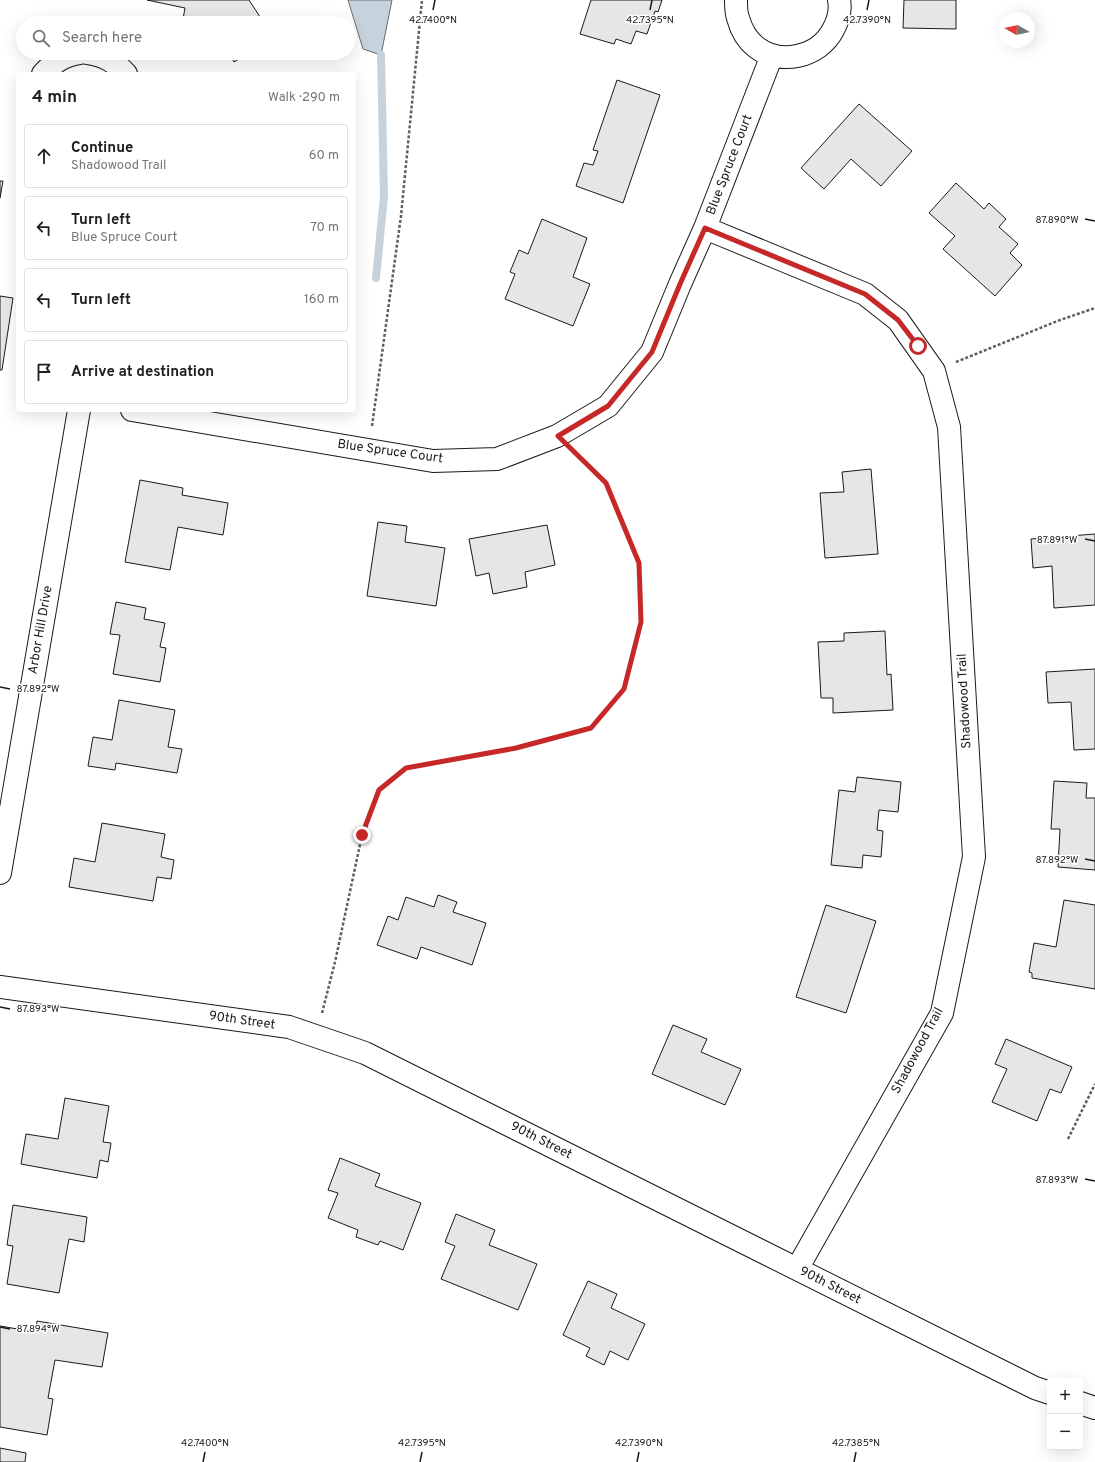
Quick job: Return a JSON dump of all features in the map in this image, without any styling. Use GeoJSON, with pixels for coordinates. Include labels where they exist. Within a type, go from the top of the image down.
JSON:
{"type":"FeatureCollection","features":[{"type":"Feature","properties":{"kind":"street"},"geometry":{"type":"LineString","coordinates":[[736,0],[737,17],[744,33],[756,47],[772,55],[788,57],[804,55],[819,47],[830,36],[838,21],[840,5],[839,0]]}},
{"type":"Feature","properties":{"kind":"street","name":"Blue Spruce Court"},"geometry":{"type":"LineString","coordinates":[[144,412],[433,461],[497,459],[558,436],[608,406],[652,352],[705,228],[772,55]]}},
{"type":"Feature","properties":{"kind":"street"},"geometry":{"type":"LineString","coordinates":[[45,72],[52,64],[59,60]]}},
{"type":"Feature","properties":{"kind":"street"},"geometry":{"type":"LineString","coordinates":[[109,60],[115,63],[124,72]]}},
{"type":"Feature","properties":{"kind":"street","name":"Shadowood Trail"},"geometry":{"type":"LineString","coordinates":[[705,228],[865,294],[898,320],[934,371],[949,427],[974,857],[942,1014],[797,1269]]}},
{"type":"Feature","properties":{"kind":"street","name":"Arbor Hill Drive"},"geometry":{"type":"LineString","coordinates":[[0,873],[79,412]]}},
{"type":"Feature","properties":{"kind":"street","name":"90th Street"},"geometry":{"type":"LineString","coordinates":[[0,987],[288,1027],[365,1053],[1035,1388],[1047,1392]]}},
{"type":"Feature","properties":{"kind":"street"},"geometry":{"type":"LineString","coordinates":[[1083,1404],[1095,1408]]}},
{"type":"Feature","properties":{"kind":"path"},"geometry":{"type":"LineString","coordinates":[[369,450],[401,216],[422,0]]}},
{"type":"Feature","properties":{"kind":"path"},"geometry":{"type":"LineString","coordinates":[[934,371],[1060,320],[1095,308]]}},
{"type":"Feature","properties":{"kind":"path"},"geometry":{"type":"LineString","coordinates":[[316,1037],[335,962],[362,835],[379,790],[406,768],[516,748],[591,728],[624,689],[641,622],[639,563],[606,483],[558,436]]}},
{"type":"Feature","properties":{"kind":"path"},"geometry":{"type":"LineString","coordinates":[[1068,1139],[1095,1084]]}},
{"type":"Feature","properties":{"kind":"shaded area"},"geometry":{"type":"Polygon","coordinates":[[[348,0],[392,0],[381,55],[363,49],[356,26],[356,16],[353,16],[348,0]]]}},
{"type":"Feature","properties":{"kind":"building"},"geometry":{"type":"Polygon","coordinates":[[[147,0],[249,0],[259,16],[184,16],[185,8],[147,0]]]}},
{"type":"Feature","properties":{"kind":"building"},"geometry":{"type":"Polygon","coordinates":[[[591,0],[662,0],[658,12],[655,11],[647,34],[636,31],[631,44],[616,39],[614,44],[580,34],[591,0]]]}},
{"type":"Feature","properties":{"kind":"building"},"geometry":{"type":"Polygon","coordinates":[[[904,0],[956,0],[956,29],[903,28],[904,0]]]}},
{"type":"Feature","properties":{"kind":"building"},"geometry":{"type":"Polygon","coordinates":[[[617,80],[660,95],[623,203],[576,186],[584,163],[593,165],[598,151],[593,150],[617,80]]]}},
{"type":"Feature","properties":{"kind":"building"},"geometry":{"type":"Polygon","coordinates":[[[859,104],[912,151],[881,186],[851,159],[824,189],[801,168],[859,104]]]}},
{"type":"Feature","properties":{"kind":"building"},"geometry":{"type":"Polygon","coordinates":[[[0,181],[3,181],[0,198],[0,181]]]}},
{"type":"Feature","properties":{"kind":"building"},"geometry":{"type":"Polygon","coordinates":[[[956,183],[984,209],[989,203],[1006,219],[999,227],[1018,244],[1010,253],[1022,265],[995,296],[943,249],[955,236],[929,213],[956,183]]]}},
{"type":"Feature","properties":{"kind":"building"},"geometry":{"type":"Polygon","coordinates":[[[542,219],[587,238],[573,277],[590,284],[573,326],[505,299],[515,274],[510,272],[519,250],[528,254],[542,219]]]}},
{"type":"Feature","properties":{"kind":"building"},"geometry":{"type":"Polygon","coordinates":[[[0,296],[13,298],[2,370],[0,370],[0,296]]]}},
{"type":"Feature","properties":{"kind":"building"},"geometry":{"type":"Polygon","coordinates":[[[871,469],[878,554],[825,558],[820,493],[844,492],[842,472],[871,469]]]}},
{"type":"Feature","properties":{"kind":"building"},"geometry":{"type":"Polygon","coordinates":[[[140,480],[183,488],[182,495],[228,503],[223,535],[178,527],[170,570],[125,562],[140,480]]]}},
{"type":"Feature","properties":{"kind":"building"},"geometry":{"type":"Polygon","coordinates":[[[378,522],[407,526],[405,542],[445,548],[436,606],[367,596],[378,522]]]}},
{"type":"Feature","properties":{"kind":"building"},"geometry":{"type":"Polygon","coordinates":[[[547,525],[555,565],[525,572],[527,587],[493,594],[489,573],[476,576],[469,539],[547,525]]]}},
{"type":"Feature","properties":{"kind":"building"},"geometry":{"type":"Polygon","coordinates":[[[1095,534],[1095,605],[1054,608],[1052,566],[1033,568],[1031,539],[1095,534]]]}},
{"type":"Feature","properties":{"kind":"building"},"geometry":{"type":"Polygon","coordinates":[[[116,602],[146,608],[144,619],[165,623],[160,647],[166,648],[160,682],[113,674],[120,635],[110,634],[116,602]]]}},
{"type":"Feature","properties":{"kind":"building"},"geometry":{"type":"Polygon","coordinates":[[[885,631],[887,675],[891,674],[893,710],[833,713],[833,698],[821,698],[818,642],[844,641],[844,633],[885,631]]]}},
{"type":"Feature","properties":{"kind":"building"},"geometry":{"type":"Polygon","coordinates":[[[1095,669],[1095,749],[1074,750],[1071,702],[1048,703],[1046,672],[1095,669]]]}},
{"type":"Feature","properties":{"kind":"building"},"geometry":{"type":"Polygon","coordinates":[[[119,700],[175,710],[168,747],[182,749],[177,773],[116,763],[115,770],[88,766],[93,737],[112,740],[119,700]]]}},
{"type":"Feature","properties":{"kind":"building"},"geometry":{"type":"Polygon","coordinates":[[[857,777],[901,782],[898,812],[879,810],[877,830],[883,831],[881,857],[863,855],[862,868],[831,865],[839,790],[855,792],[857,777]]]}},
{"type":"Feature","properties":{"kind":"building"},"geometry":{"type":"Polygon","coordinates":[[[1054,781],[1087,783],[1086,798],[1095,798],[1095,870],[1058,867],[1060,829],[1051,829],[1054,781]]]}},
{"type":"Feature","properties":{"kind":"building"},"geometry":{"type":"Polygon","coordinates":[[[102,823],[165,834],[161,857],[174,860],[171,879],[157,877],[153,901],[69,887],[74,858],[95,862],[102,823]]]}},
{"type":"Feature","properties":{"kind":"building"},"geometry":{"type":"Polygon","coordinates":[[[438,895],[457,902],[453,912],[486,923],[472,965],[421,947],[417,959],[377,945],[388,916],[398,920],[406,897],[434,907],[438,895]]]}},
{"type":"Feature","properties":{"kind":"building"},"geometry":{"type":"Polygon","coordinates":[[[1064,900],[1095,905],[1095,989],[1032,978],[1032,973],[1029,972],[1034,943],[1056,947],[1064,900]]]}},
{"type":"Feature","properties":{"kind":"building"},"geometry":{"type":"Polygon","coordinates":[[[826,905],[876,921],[846,1013],[796,997],[826,905]]]}},
{"type":"Feature","properties":{"kind":"building"},"geometry":{"type":"Polygon","coordinates":[[[673,1025],[707,1039],[701,1052],[741,1069],[725,1105],[652,1074],[673,1025]]]}},
{"type":"Feature","properties":{"kind":"building"},"geometry":{"type":"Polygon","coordinates":[[[1006,1039],[1072,1067],[1061,1093],[1050,1089],[1037,1121],[992,1102],[1007,1069],[995,1064],[1006,1039]]]}},
{"type":"Feature","properties":{"kind":"building"},"geometry":{"type":"Polygon","coordinates":[[[65,1098],[109,1106],[103,1142],[111,1143],[108,1162],[100,1160],[97,1178],[21,1164],[26,1134],[58,1139],[65,1098]]]}},
{"type":"Feature","properties":{"kind":"building"},"geometry":{"type":"Polygon","coordinates":[[[340,1158],[380,1174],[375,1186],[421,1203],[403,1250],[380,1241],[378,1245],[356,1237],[358,1230],[328,1218],[338,1193],[328,1190],[340,1158]]]}},
{"type":"Feature","properties":{"kind":"building"},"geometry":{"type":"Polygon","coordinates":[[[13,1205],[87,1217],[84,1242],[69,1239],[59,1293],[7,1284],[13,1246],[7,1245],[13,1205]]]}},
{"type":"Feature","properties":{"kind":"building"},"geometry":{"type":"Polygon","coordinates":[[[456,1214],[495,1230],[489,1245],[537,1264],[518,1310],[441,1279],[455,1246],[445,1242],[456,1214]]]}},
{"type":"Feature","properties":{"kind":"building"},"geometry":{"type":"Polygon","coordinates":[[[588,1281],[617,1294],[611,1308],[645,1324],[628,1360],[610,1351],[604,1365],[586,1356],[590,1348],[563,1335],[588,1281]]]}},
{"type":"Feature","properties":{"kind":"building"},"geometry":{"type":"Polygon","coordinates":[[[37,1321],[108,1333],[102,1367],[55,1360],[48,1398],[53,1399],[47,1435],[0,1427],[0,1326],[35,1332],[37,1321]]]}},
{"type":"Feature","properties":{"kind":"building"},"geometry":{"type":"Polygon","coordinates":[[[0,1448],[26,1453],[25,1462],[0,1462],[0,1448]]]}},
{"type":"Feature","properties":{"kind":"waterway"},"geometry":{"type":"LineString","coordinates":[[376,278],[384,196],[381,55]]}},
{"type":"Feature","properties":{"kind":"route"},"geometry":{"type":"LineString","coordinates":[[362,835],[379,790],[406,768],[516,748],[591,728],[624,689],[641,622],[639,563],[606,483],[558,436],[608,406],[652,352],[705,228],[865,294],[898,320],[918,346]]}}]}
